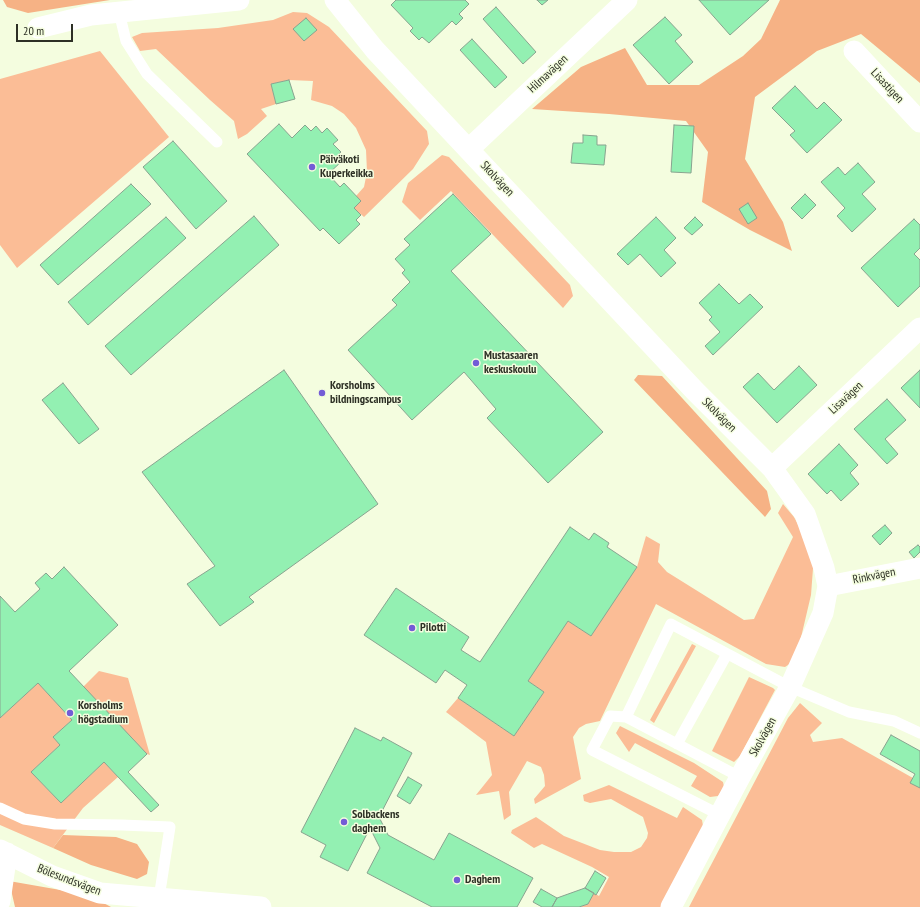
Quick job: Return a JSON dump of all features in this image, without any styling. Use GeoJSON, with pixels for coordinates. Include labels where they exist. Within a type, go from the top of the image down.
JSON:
{"type":"FeatureCollection","features":[{"type":"Feature","properties":{"kind":"street"},"geometry":{"type":"LineString","coordinates":[[38,28],[91,15],[119,12],[168,3],[238,0]]}},
{"type":"Feature","properties":{"kind":"street","name":"Skolvägen"},"geometry":{"type":"LineString","coordinates":[[335,0],[375,50],[695,391],[772,468],[805,514],[824,568],[828,586],[823,613],[790,687],[671,907]]}},
{"type":"Feature","properties":{"kind":"street","name":"Hilmavägen"},"geometry":{"type":"LineString","coordinates":[[469,149],[627,0]]}},
{"type":"Feature","properties":{"kind":"street","name":"Lisastigen"},"geometry":{"type":"LineString","coordinates":[[854,51],[920,122]]}},
{"type":"Feature","properties":{"kind":"street","name":"Lisavägen"},"geometry":{"type":"LineString","coordinates":[[772,468],[920,328]]}},
{"type":"Feature","properties":{"kind":"street","name":"Rinkvägen"},"geometry":{"type":"LineString","coordinates":[[828,586],[920,568]]}},
{"type":"Feature","properties":{"kind":"street"},"geometry":{"type":"LineString","coordinates":[[2,907],[0,901],[3,851]]}},
{"type":"Feature","properties":{"kind":"street","name":"Bölesundsvägen"},"geometry":{"type":"LineString","coordinates":[[3,851],[52,876],[100,893],[261,907]]}},
{"type":"Feature","properties":{"kind":"lane"},"geometry":{"type":"LineString","coordinates":[[119,12],[126,41],[147,74],[217,142]]}},
{"type":"Feature","properties":{"kind":"lane"},"geometry":{"type":"LineString","coordinates":[[626,717],[671,624],[790,687],[849,712],[894,721],[920,733]]}},
{"type":"Feature","properties":{"kind":"lane"},"geometry":{"type":"LineString","coordinates":[[677,744],[727,654]]}},
{"type":"Feature","properties":{"kind":"lane"},"geometry":{"type":"LineString","coordinates":[[720,815],[592,750],[610,716],[626,717],[740,777]]}},
{"type":"Feature","properties":{"kind":"lane"},"geometry":{"type":"LineString","coordinates":[[0,808],[24,819],[55,824],[170,827],[158,898]]}},
{"type":"Feature","properties":{"kind":"shaded area"},"geometry":{"type":"Polygon","coordinates":[[[3,0],[110,0],[28,13],[7,7],[3,0]]]}},
{"type":"Feature","properties":{"kind":"shaded area"},"geometry":{"type":"Polygon","coordinates":[[[780,0],[920,0],[920,83],[861,34],[817,51],[755,97],[745,159],[783,222],[792,251],[750,230],[702,202],[708,152],[686,121],[532,109],[581,67],[625,48],[647,85],[699,85],[743,56],[761,39],[780,0]]]}},
{"type":"Feature","properties":{"kind":"shaded area"},"geometry":{"type":"Polygon","coordinates":[[[293,12],[307,13],[329,27],[427,131],[429,144],[413,169],[364,217],[354,208],[361,201],[356,196],[364,187],[367,172],[366,150],[356,128],[344,114],[332,106],[311,100],[313,81],[289,80],[271,84],[276,104],[261,109],[267,116],[247,134],[238,139],[234,121],[156,49],[140,51],[132,37],[142,33],[218,28],[273,20],[293,12]]]}},
{"type":"Feature","properties":{"kind":"shaded area"},"geometry":{"type":"Polygon","coordinates":[[[100,51],[169,137],[17,268],[0,245],[0,79],[100,51]]]}},
{"type":"Feature","properties":{"kind":"shaded area"},"geometry":{"type":"Polygon","coordinates":[[[442,155],[449,157],[570,285],[573,296],[563,308],[451,191],[420,220],[402,202],[408,183],[442,155]]]}},
{"type":"Feature","properties":{"kind":"shaded area"},"geometry":{"type":"Polygon","coordinates":[[[638,375],[662,376],[767,491],[771,509],[765,517],[634,380],[638,375]]]}},
{"type":"Feature","properties":{"kind":"shaded area"},"geometry":{"type":"Polygon","coordinates":[[[783,504],[794,517],[814,555],[811,595],[799,646],[791,663],[785,667],[766,664],[656,604],[600,721],[586,724],[579,728],[573,737],[581,779],[535,804],[534,799],[545,786],[544,775],[541,767],[527,761],[509,792],[511,815],[504,820],[499,791],[476,795],[492,775],[486,742],[446,712],[458,698],[514,736],[544,692],[528,681],[568,621],[591,636],[637,567],[646,536],[660,544],[658,562],[667,572],[744,620],[754,619],[793,537],[778,513],[783,504]]]}},
{"type":"Feature","properties":{"kind":"shaded area"},"geometry":{"type":"Polygon","coordinates":[[[692,644],[696,646],[654,723],[650,720],[692,644]]]}},
{"type":"Feature","properties":{"kind":"shaded area"},"geometry":{"type":"Polygon","coordinates":[[[99,671],[128,678],[150,755],[147,754],[83,687],[99,671]]]}},
{"type":"Feature","properties":{"kind":"shaded area"},"geometry":{"type":"Polygon","coordinates":[[[749,677],[775,690],[740,756],[734,762],[712,751],[749,677]]]}},
{"type":"Feature","properties":{"kind":"shaded area"},"geometry":{"type":"Polygon","coordinates":[[[38,683],[72,720],[53,737],[60,745],[31,772],[61,803],[104,762],[118,777],[83,808],[53,848],[0,825],[0,718],[38,683]]]}},
{"type":"Feature","properties":{"kind":"shaded area"},"geometry":{"type":"Polygon","coordinates":[[[800,703],[822,723],[810,735],[813,742],[842,738],[920,782],[920,907],[689,907],[788,718],[800,703]]]}},
{"type":"Feature","properties":{"kind":"shaded area"},"geometry":{"type":"Polygon","coordinates":[[[620,726],[694,763],[723,782],[724,787],[718,796],[710,797],[691,786],[697,776],[635,743],[629,752],[616,733],[620,726]]]}},
{"type":"Feature","properties":{"kind":"shaded area"},"geometry":{"type":"Polygon","coordinates":[[[609,785],[677,818],[683,807],[702,820],[703,826],[661,907],[579,907],[588,904],[594,893],[599,896],[609,877],[592,867],[542,844],[534,848],[511,833],[512,830],[536,817],[564,836],[600,850],[631,852],[641,847],[647,838],[648,833],[643,817],[611,799],[590,803],[584,801],[583,795],[609,785]]]}},
{"type":"Feature","properties":{"kind":"shaded area"},"geometry":{"type":"Polygon","coordinates":[[[63,835],[116,837],[137,844],[149,862],[147,874],[137,879],[91,865],[53,848],[63,835]]]}},
{"type":"Feature","properties":{"kind":"shaded area"},"geometry":{"type":"Polygon","coordinates":[[[9,881],[89,895],[111,907],[15,907],[9,881]]]}},
{"type":"Feature","properties":{"kind":"building"},"geometry":{"type":"Polygon","coordinates":[[[396,0],[465,0],[469,4],[459,14],[463,18],[456,25],[452,21],[429,43],[422,37],[419,40],[410,31],[413,28],[391,5],[396,0]]]}},
{"type":"Feature","properties":{"kind":"building"},"geometry":{"type":"Polygon","coordinates":[[[537,0],[548,0],[542,5],[537,0]]]}},
{"type":"Feature","properties":{"kind":"building"},"geometry":{"type":"Polygon","coordinates":[[[699,0],[769,0],[730,35],[699,0]]]}},
{"type":"Feature","properties":{"kind":"building"},"geometry":{"type":"Polygon","coordinates":[[[496,7],[536,52],[523,64],[483,19],[496,7]]]}},
{"type":"Feature","properties":{"kind":"building"},"geometry":{"type":"Polygon","coordinates":[[[665,17],[682,35],[675,41],[693,62],[669,84],[633,45],[665,17]]]}},
{"type":"Feature","properties":{"kind":"building"},"geometry":{"type":"Polygon","coordinates":[[[306,18],[317,30],[304,41],[293,29],[306,18]]]}},
{"type":"Feature","properties":{"kind":"building"},"geometry":{"type":"Polygon","coordinates":[[[472,39],[507,77],[495,88],[460,50],[472,39]]]}},
{"type":"Feature","properties":{"kind":"building"},"geometry":{"type":"Polygon","coordinates":[[[289,80],[295,99],[276,104],[271,84],[289,80]]]}},
{"type":"Feature","properties":{"kind":"building"},"geometry":{"type":"Polygon","coordinates":[[[795,86],[817,109],[824,102],[842,120],[807,153],[790,135],[795,131],[772,108],[795,86]]]}},
{"type":"Feature","properties":{"kind":"building"},"geometry":{"type":"Polygon","coordinates":[[[279,124],[292,138],[305,125],[311,131],[316,126],[322,133],[327,128],[338,140],[333,144],[341,152],[336,157],[341,162],[328,174],[340,187],[344,183],[361,201],[354,208],[361,215],[356,220],[360,224],[339,244],[323,228],[320,231],[247,154],[279,124]]]}},
{"type":"Feature","properties":{"kind":"building"},"geometry":{"type":"Polygon","coordinates":[[[674,125],[694,126],[691,173],[671,172],[674,125]]]}},
{"type":"Feature","properties":{"kind":"building"},"geometry":{"type":"Polygon","coordinates":[[[583,135],[597,136],[597,145],[606,145],[604,165],[571,163],[573,143],[583,143],[583,135]]]}},
{"type":"Feature","properties":{"kind":"building"},"geometry":{"type":"Polygon","coordinates":[[[173,141],[227,201],[196,229],[143,167],[173,141]]]}},
{"type":"Feature","properties":{"kind":"building"},"geometry":{"type":"Polygon","coordinates":[[[858,163],[875,182],[862,194],[876,209],[852,232],[837,216],[845,208],[821,182],[838,167],[845,175],[858,163]]]}},
{"type":"Feature","properties":{"kind":"building"},"geometry":{"type":"Polygon","coordinates":[[[131,184],[151,204],[58,285],[40,265],[131,184]]]}},
{"type":"Feature","properties":{"kind":"building"},"geometry":{"type":"Polygon","coordinates":[[[453,194],[491,234],[451,271],[603,432],[548,483],[487,418],[496,409],[464,372],[412,420],[348,350],[397,305],[392,300],[410,282],[402,273],[405,270],[395,259],[410,245],[404,239],[453,194]]]}},
{"type":"Feature","properties":{"kind":"building"},"geometry":{"type":"Polygon","coordinates":[[[805,194],[816,205],[802,219],[791,208],[805,194]]]}},
{"type":"Feature","properties":{"kind":"building"},"geometry":{"type":"Polygon","coordinates":[[[748,203],[757,218],[748,224],[739,209],[748,203]]]}},
{"type":"Feature","properties":{"kind":"building"},"geometry":{"type":"Polygon","coordinates":[[[254,216],[279,245],[131,375],[105,346],[254,216]]]}},
{"type":"Feature","properties":{"kind":"building"},"geometry":{"type":"Polygon","coordinates":[[[166,217],[186,238],[88,325],[68,302],[166,217]]]}},
{"type":"Feature","properties":{"kind":"building"},"geometry":{"type":"Polygon","coordinates":[[[656,217],[676,238],[664,250],[676,263],[661,277],[640,254],[628,265],[617,254],[656,217]]]}},
{"type":"Feature","properties":{"kind":"building"},"geometry":{"type":"Polygon","coordinates":[[[695,217],[703,225],[692,235],[684,228],[695,217]]]}},
{"type":"Feature","properties":{"kind":"building"},"geometry":{"type":"Polygon","coordinates":[[[914,219],[920,225],[920,248],[914,254],[920,260],[920,286],[898,307],[861,268],[914,219]]]}},
{"type":"Feature","properties":{"kind":"building"},"geometry":{"type":"Polygon","coordinates":[[[719,284],[739,304],[750,294],[763,307],[713,355],[705,346],[720,332],[709,320],[712,317],[699,303],[719,284]]]}},
{"type":"Feature","properties":{"kind":"building"},"geometry":{"type":"Polygon","coordinates":[[[799,366],[817,385],[777,423],[743,387],[758,373],[774,390],[799,366]]]}},
{"type":"Feature","properties":{"kind":"building"},"geometry":{"type":"Polygon","coordinates":[[[284,370],[378,504],[249,597],[254,602],[220,626],[187,584],[215,566],[142,472],[284,370]]]}},
{"type":"Feature","properties":{"kind":"building"},"geometry":{"type":"Polygon","coordinates":[[[920,370],[920,408],[901,388],[920,370]]]}},
{"type":"Feature","properties":{"kind":"building"},"geometry":{"type":"Polygon","coordinates":[[[63,383],[99,429],[79,444],[42,400],[63,383]]]}},
{"type":"Feature","properties":{"kind":"building"},"geometry":{"type":"Polygon","coordinates":[[[887,399],[906,420],[885,439],[898,454],[887,464],[854,429],[887,399]]]}},
{"type":"Feature","properties":{"kind":"building"},"geometry":{"type":"Polygon","coordinates":[[[839,444],[858,465],[850,473],[859,484],[841,501],[831,490],[827,494],[808,474],[839,444]]]}},
{"type":"Feature","properties":{"kind":"building"},"geometry":{"type":"Polygon","coordinates":[[[885,525],[892,533],[880,545],[872,536],[885,525]]]}},
{"type":"Feature","properties":{"kind":"building","name":"Pilotti"},"geometry":{"type":"Polygon","coordinates":[[[570,527],[589,540],[594,533],[609,543],[607,547],[637,567],[591,636],[568,621],[528,681],[544,692],[514,736],[458,698],[467,685],[445,670],[436,683],[364,635],[396,588],[469,637],[461,650],[480,662],[570,527]]]}},
{"type":"Feature","properties":{"kind":"building"},"geometry":{"type":"Polygon","coordinates":[[[918,545],[920,547],[920,552],[914,558],[909,552],[918,545]]]}},
{"type":"Feature","properties":{"kind":"building"},"geometry":{"type":"Polygon","coordinates":[[[64,567],[118,625],[69,671],[147,754],[128,772],[159,805],[151,812],[104,762],[61,803],[31,772],[60,745],[53,737],[72,720],[38,683],[0,718],[0,596],[15,612],[40,589],[35,583],[46,573],[52,579],[64,567]]]}},
{"type":"Feature","properties":{"kind":"building","name":"Solbackens daghem"},"geometry":{"type":"Polygon","coordinates":[[[355,728],[381,741],[383,737],[412,753],[379,817],[388,835],[434,860],[449,833],[533,878],[517,907],[432,907],[367,873],[380,848],[370,828],[348,871],[320,857],[326,845],[301,832],[355,728]]]}},
{"type":"Feature","properties":{"kind":"building"},"geometry":{"type":"Polygon","coordinates":[[[891,735],[920,751],[920,788],[910,783],[915,774],[880,754],[891,735]]]}},
{"type":"Feature","properties":{"kind":"building"},"geometry":{"type":"Polygon","coordinates":[[[408,777],[422,785],[410,804],[397,796],[408,777]]]}},
{"type":"Feature","properties":{"kind":"building"},"geometry":{"type":"Polygon","coordinates":[[[595,871],[606,878],[596,895],[585,888],[595,871]]]}},
{"type":"Feature","properties":{"kind":"building"},"geometry":{"type":"Polygon","coordinates":[[[585,888],[594,893],[588,904],[579,907],[552,907],[557,898],[585,888]]]}},
{"type":"Feature","properties":{"kind":"building"},"geometry":{"type":"Polygon","coordinates":[[[541,889],[557,898],[552,907],[542,907],[533,902],[541,889]]]}},
{"type":"Feature","properties":{"kind":"place","name":"Päiväkoti Kuperkeikka"},"geometry":{"type":"Point","coordinates":[312,167]}},
{"type":"Feature","properties":{"kind":"place","name":"Mustasaaren keskuskoulu"},"geometry":{"type":"Point","coordinates":[476,363]}},
{"type":"Feature","properties":{"kind":"place","name":"Korsholms bildningscampus"},"geometry":{"type":"Point","coordinates":[322,393]}},
{"type":"Feature","properties":{"kind":"place","name":"Pilotti"},"geometry":{"type":"Point","coordinates":[412,628]}},
{"type":"Feature","properties":{"kind":"place","name":"Korsholms högstadium"},"geometry":{"type":"Point","coordinates":[70,713]}},
{"type":"Feature","properties":{"kind":"place","name":"Solbackens daghem"},"geometry":{"type":"Point","coordinates":[344,822]}},
{"type":"Feature","properties":{"kind":"place","name":"Daghem"},"geometry":{"type":"Point","coordinates":[457,880]}}]}
